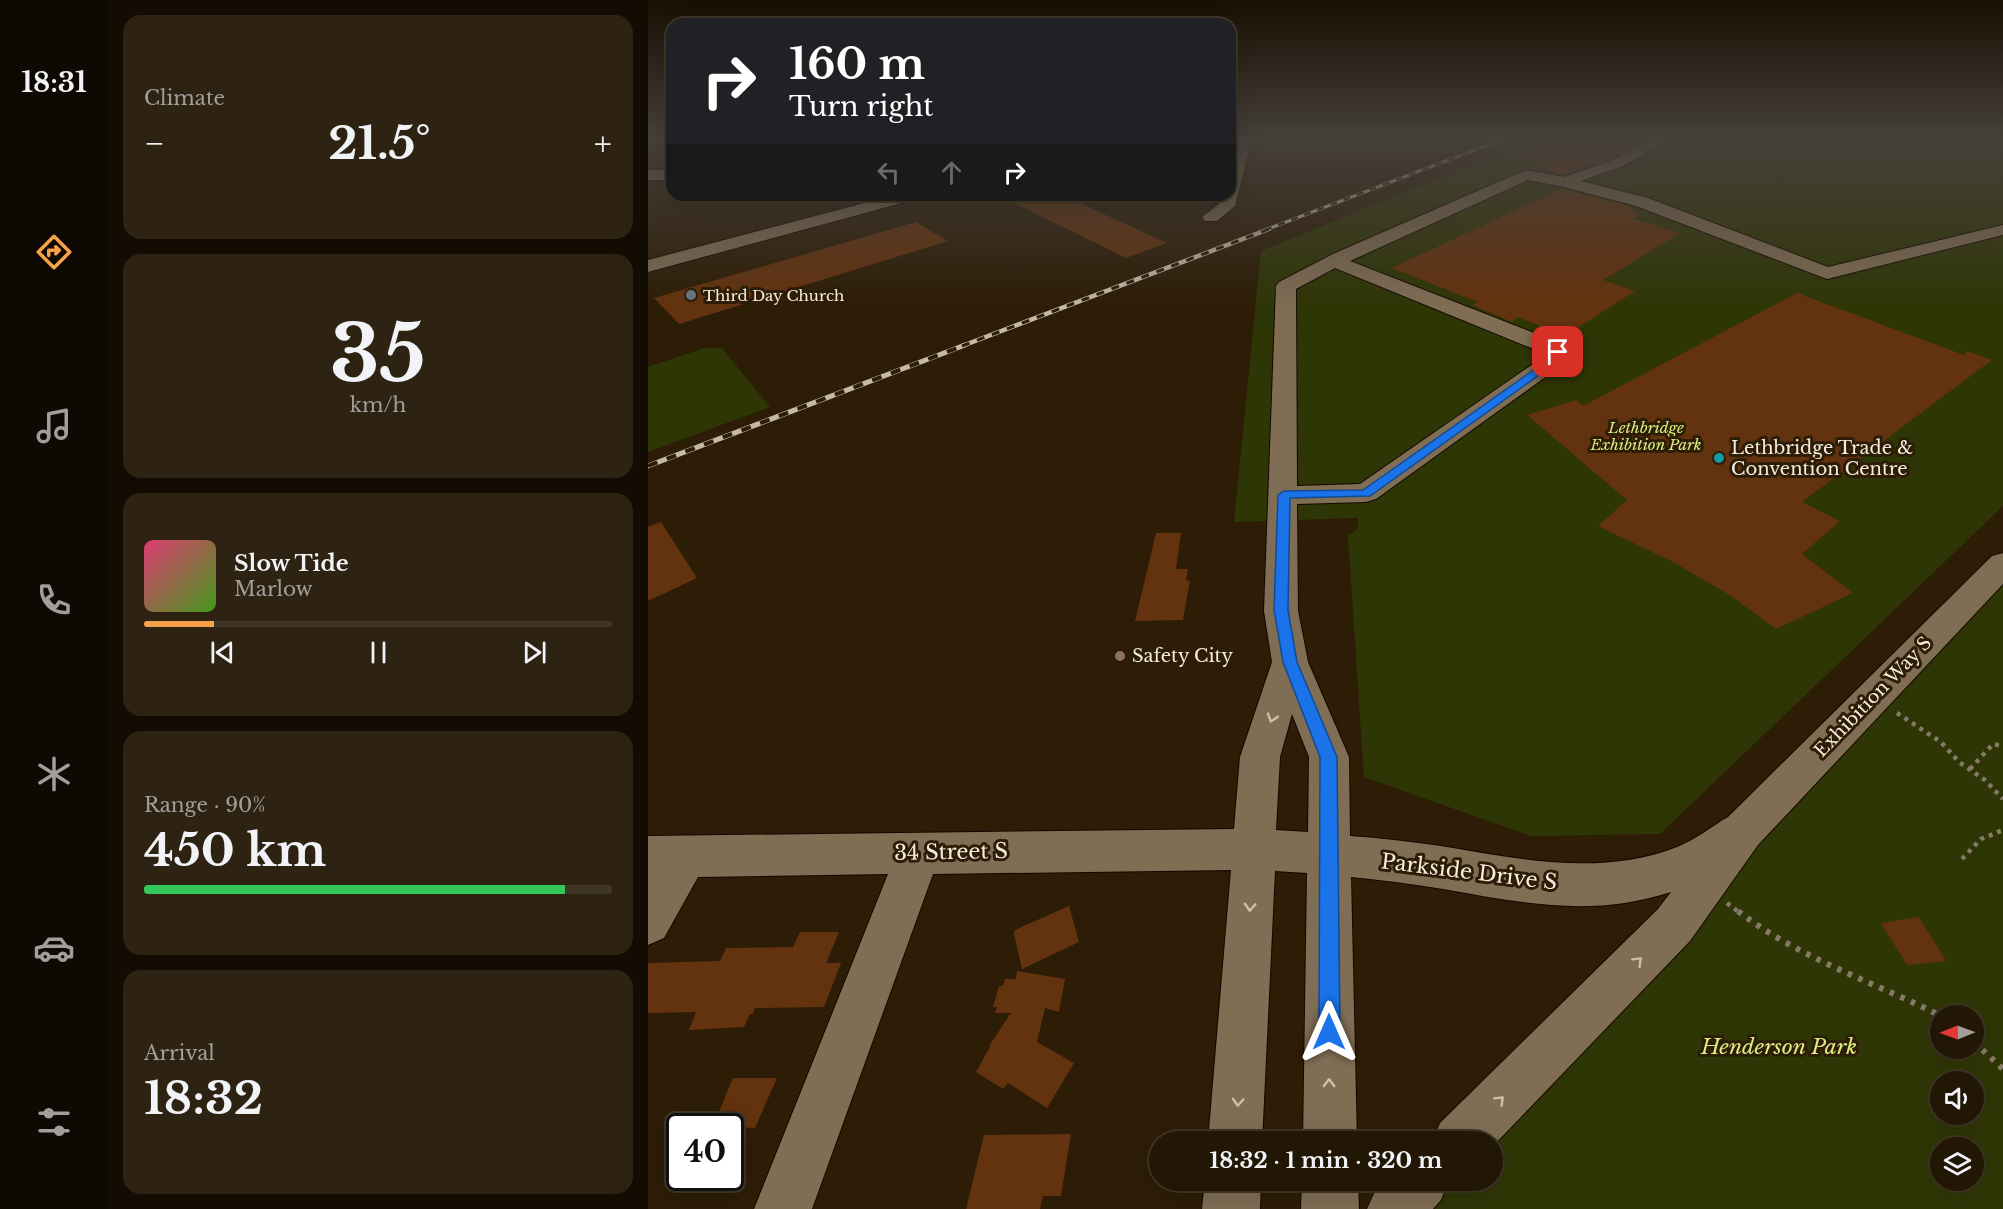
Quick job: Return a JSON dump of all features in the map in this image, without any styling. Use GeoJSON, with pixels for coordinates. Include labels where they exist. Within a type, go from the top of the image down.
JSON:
{"type":"FeatureCollection","features":[{"type":"Feature","properties":{"kind":"street"},"geometry":{"type":"LineString","coordinates":[[1330,1131],[1329,757],[1290,662],[1281,610],[1286,286],[1334,261],[1483,194]]}},
{"type":"Feature","properties":{"kind":"street"},"geometry":{"type":"LineString","coordinates":[[1613,194],[1642,202],[1827,273],[2003,230]]}},
{"type":"Feature","properties":{"kind":"street"},"geometry":{"type":"LineString","coordinates":[[648,266],[892,201]]}},
{"type":"Feature","properties":{"kind":"street"},"geometry":{"type":"LineString","coordinates":[[1210,217],[1227,206],[1228,201]]}},
{"type":"Feature","properties":{"kind":"street"},"geometry":{"type":"LineString","coordinates":[[1284,504],[1366,493],[1557,358],[1558,352],[1549,347],[1334,261]]}},
{"type":"Feature","properties":{"kind":"street","name":"Exhibition Way S"},"geometry":{"type":"LineString","coordinates":[[1743,831],[2003,564]]}},
{"type":"Feature","properties":{"kind":"street"},"geometry":{"type":"LineString","coordinates":[[1236,1131],[1260,757],[1290,662]]}},
{"type":"Feature","properties":{"kind":"street"},"geometry":{"type":"LineString","coordinates":[[1470,1131],[1674,925],[1743,831]]}},
{"type":"Feature","properties":{"kind":"street","name":"Parkside Drive S"},"geometry":{"type":"LineString","coordinates":[[1253,849],[1328,854],[1426,865],[1542,884],[1589,884],[1636,880],[1666,872],[1694,862],[1743,831]]}},
{"type":"Feature","properties":{"kind":"street","name":"34 Street S"},"geometry":{"type":"LineString","coordinates":[[667,857],[1253,849]]}},
{"type":"Feature","properties":{"kind":"street"},"geometry":{"type":"LineString","coordinates":[[783,1209],[919,852]]}},
{"type":"Feature","properties":{"kind":"street"},"geometry":{"type":"LineString","coordinates":[[648,922],[667,857]]}},
{"type":"Feature","properties":{"kind":"street"},"geometry":{"type":"LineString","coordinates":[[1231,1209],[1232,1191]]}},
{"type":"Feature","properties":{"kind":"street"},"geometry":{"type":"LineString","coordinates":[[1330,1191],[1330,1209]]}},
{"type":"Feature","properties":{"kind":"street"},"geometry":{"type":"LineString","coordinates":[[1396,1209],[1412,1191]]}},
{"type":"Feature","properties":{"kind":"path"},"geometry":{"type":"LineString","coordinates":[[1873,698],[1941,742],[1959,762],[1985,780],[2003,799]]}},
{"type":"Feature","properties":{"kind":"path"},"geometry":{"type":"LineString","coordinates":[[1970,769],[1993,744],[2003,746]]}},
{"type":"Feature","properties":{"kind":"path"},"geometry":{"type":"LineString","coordinates":[[1962,859],[1981,839],[2003,830]]}},
{"type":"Feature","properties":{"kind":"path"},"geometry":{"type":"LineString","coordinates":[[1724,900],[1744,918],[1771,936],[1930,1011]]}},
{"type":"Feature","properties":{"kind":"path"},"geometry":{"type":"LineString","coordinates":[[1984,1051],[2003,1069]]}},
{"type":"Feature","properties":{"kind":"green space","name":"Lethbridge Exhibition Park"},"geometry":{"type":"Polygon","coordinates":[[[1400,194],[2003,194],[2003,506],[1660,834],[1531,836],[1364,777],[1348,536],[1358,529],[1358,518],[1234,522],[1261,251],[1400,194]]]}},
{"type":"Feature","properties":{"kind":"green space"},"geometry":{"type":"Polygon","coordinates":[[[705,348],[722,348],[770,407],[648,452],[648,367],[705,348]]]}},
{"type":"Feature","properties":{"kind":"green space","name":"Henderson Park"},"geometry":{"type":"Polygon","coordinates":[[[2003,564],[2003,1209],[1396,1209],[1412,1191],[1503,1191],[1502,1131],[2003,564]]]}},
{"type":"Feature","properties":{"kind":"building"},"geometry":{"type":"Polygon","coordinates":[[[1549,194],[1582,194],[1628,206],[1639,216],[1633,219],[1680,233],[1603,280],[1635,291],[1565,336],[1518,317],[1512,322],[1472,305],[1478,302],[1392,268],[1549,194]]]}},
{"type":"Feature","properties":{"kind":"building"},"geometry":{"type":"Polygon","coordinates":[[[1010,201],[1075,201],[1167,243],[1126,258],[1010,201]]]}},
{"type":"Feature","properties":{"kind":"building"},"geometry":{"type":"Polygon","coordinates":[[[916,222],[948,241],[679,324],[654,298],[916,222]]]}},
{"type":"Feature","properties":{"kind":"building","name":"Lethbridge Trade & Convention Centre"},"geometry":{"type":"Polygon","coordinates":[[[1797,293],[1964,355],[1967,351],[1992,360],[1802,502],[1840,521],[1802,554],[1853,593],[1776,629],[1731,596],[1675,563],[1598,526],[1627,500],[1527,415],[1576,400],[1583,406],[1797,293]]]}},
{"type":"Feature","properties":{"kind":"building"},"geometry":{"type":"Polygon","coordinates":[[[661,522],[697,578],[648,601],[648,527],[661,522]]]}},
{"type":"Feature","properties":{"kind":"building"},"geometry":{"type":"Polygon","coordinates":[[[1156,533],[1181,533],[1176,569],[1188,569],[1186,581],[1190,580],[1183,620],[1135,621],[1156,533]]]}},
{"type":"Feature","properties":{"kind":"building"},"geometry":{"type":"Polygon","coordinates":[[[1069,906],[1079,942],[1022,969],[1015,930],[1069,906]]]}},
{"type":"Feature","properties":{"kind":"building"},"geometry":{"type":"Polygon","coordinates":[[[1919,917],[1946,961],[1907,965],[1881,923],[1919,917]]]}},
{"type":"Feature","properties":{"kind":"building"},"geometry":{"type":"Polygon","coordinates":[[[800,932],[839,932],[826,963],[841,963],[824,1007],[755,1008],[744,1027],[689,1030],[696,1012],[648,1013],[648,963],[720,961],[726,948],[793,947],[800,932]]]}},
{"type":"Feature","properties":{"kind":"building"},"geometry":{"type":"Polygon","coordinates":[[[1017,971],[1065,979],[1059,1012],[1045,1008],[1037,1042],[1074,1063],[1047,1108],[1008,1083],[1003,1089],[976,1072],[989,1046],[1011,1013],[995,1013],[997,1007],[993,1007],[999,986],[1003,986],[1005,979],[1016,979],[1017,971]]]}},
{"type":"Feature","properties":{"kind":"building"},"geometry":{"type":"Polygon","coordinates":[[[733,1078],[777,1078],[755,1128],[744,1127],[744,1113],[718,1113],[733,1078]]]}},
{"type":"Feature","properties":{"kind":"building"},"geometry":{"type":"Polygon","coordinates":[[[1071,1134],[1061,1196],[1043,1196],[1040,1209],[966,1209],[984,1135],[1071,1134]]]}},
{"type":"Feature","properties":{"kind":"railway"},"geometry":{"type":"LineString","coordinates":[[1265,230],[1358,194]]}},
{"type":"Feature","properties":{"kind":"railway"},"geometry":{"type":"LineString","coordinates":[[962,346],[1269,229]]}},
{"type":"Feature","properties":{"kind":"railway"},"geometry":{"type":"LineString","coordinates":[[648,466],[965,345]]}},
{"type":"Feature","properties":{"kind":"place","name":"Third Day Church"},"geometry":{"type":"Point","coordinates":[691,295]}},
{"type":"Feature","properties":{"kind":"place","name":"Lethbridge Trade & Convention Centre"},"geometry":{"type":"Point","coordinates":[1719,458]}},
{"type":"Feature","properties":{"kind":"place","name":"Safety City"},"geometry":{"type":"Point","coordinates":[1120,656]}},
{"type":"Feature","properties":{"kind":"route"},"geometry":{"type":"LineString","coordinates":[[1329,1032],[1329,757],[1290,662],[1281,610],[1284,495],[1366,493],[1557,358],[1558,352]]}}]}
